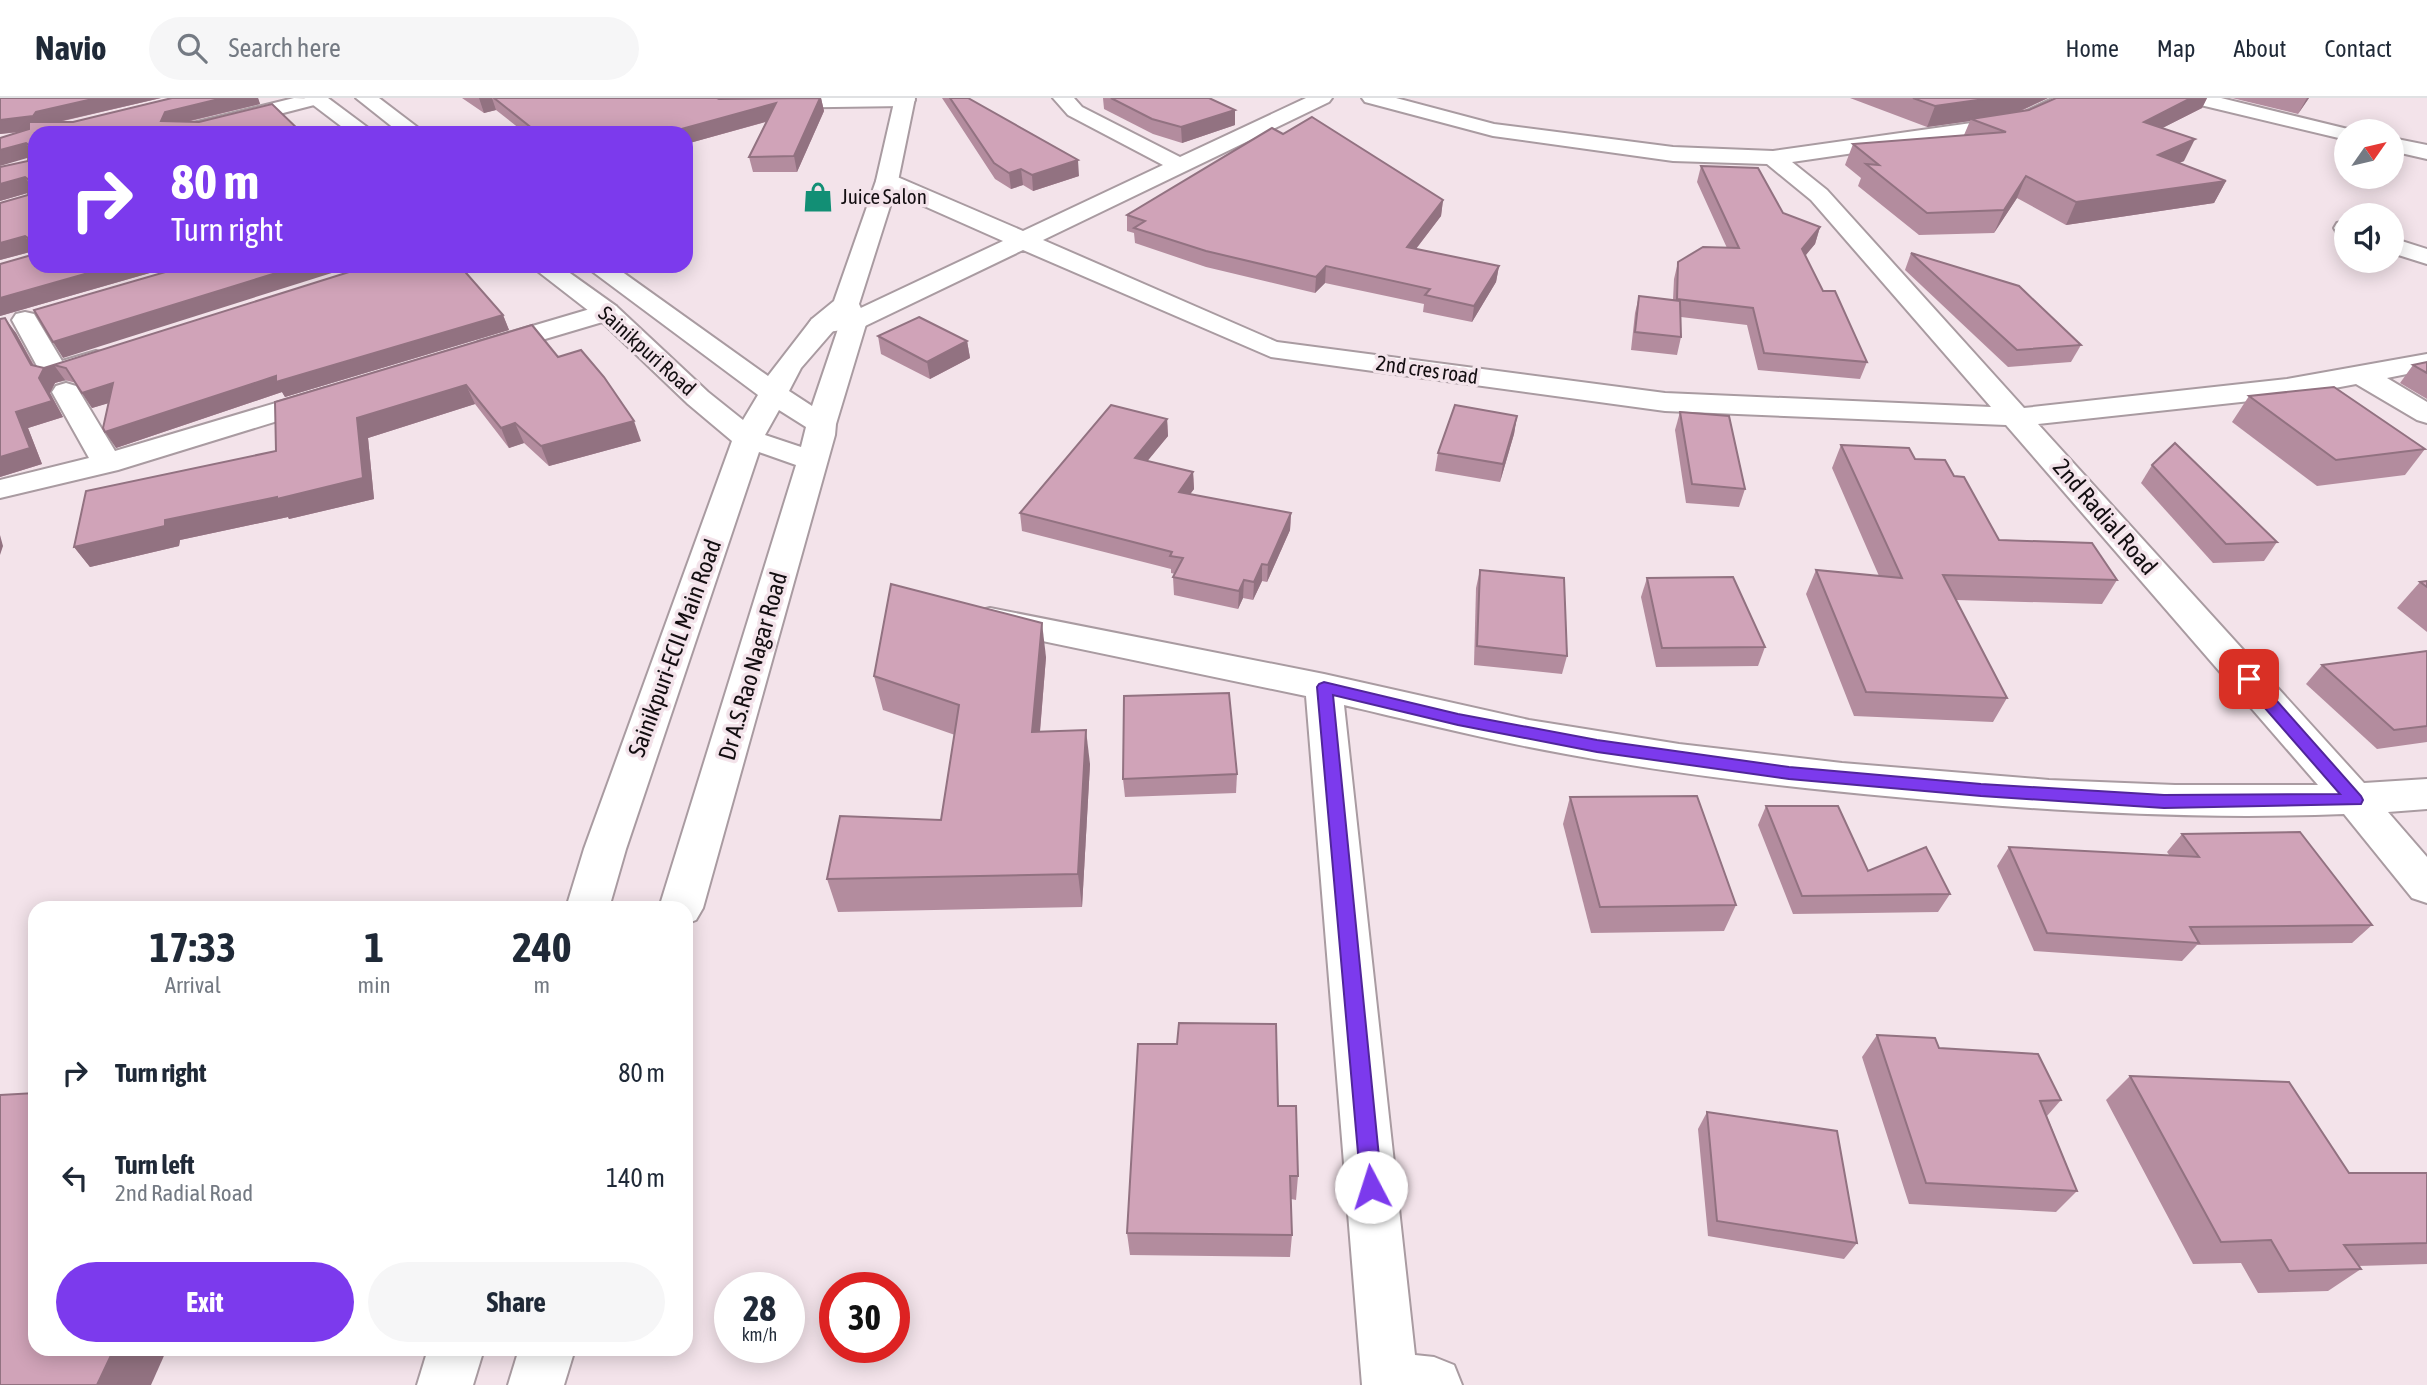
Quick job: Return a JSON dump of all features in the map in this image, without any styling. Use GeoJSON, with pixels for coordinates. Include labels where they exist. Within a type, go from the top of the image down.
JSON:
{"type":"FeatureCollection","features":[{"type":"Feature","properties":{"kind":"street"},"geometry":{"type":"LineString","coordinates":[[366,98],[404,126]]}},
{"type":"Feature","properties":{"kind":"street"},"geometry":{"type":"LineString","coordinates":[[1063,98],[1075,111],[1179,165]]}},
{"type":"Feature","properties":{"kind":"street"},"geometry":{"type":"LineString","coordinates":[[722,354],[766,352],[821,325],[1022,242],[1322,98]]}},
{"type":"Feature","properties":{"kind":"street"},"geometry":{"type":"LineString","coordinates":[[1372,98],[1493,130],[1673,154],[1773,158],[2019,123],[2070,98]]}},
{"type":"Feature","properties":{"kind":"street"},"geometry":{"type":"LineString","coordinates":[[2194,98],[2334,131]]}},
{"type":"Feature","properties":{"kind":"street"},"geometry":{"type":"LineString","coordinates":[[209,126],[315,99],[354,126]]}},
{"type":"Feature","properties":{"kind":"street"},"geometry":{"type":"LineString","coordinates":[[748,104],[905,99],[887,181],[821,424]]}},
{"type":"Feature","properties":{"kind":"street"},"geometry":{"type":"LineString","coordinates":[[2404,147],[2427,152]]}},
{"type":"Feature","properties":{"kind":"street","name":"2nd Radial Road"},"geometry":{"type":"LineString","coordinates":[[1773,158],[1819,195],[2355,800],[2427,886]]}},
{"type":"Feature","properties":{"kind":"street","name":"2nd cres road"},"geometry":{"type":"LineString","coordinates":[[887,181],[1271,349],[1665,402],[2018,417],[2287,388],[2427,362]]}},
{"type":"Feature","properties":{"kind":"street"},"geometry":{"type":"LineString","coordinates":[[2404,249],[2427,257]]}},
{"type":"Feature","properties":{"kind":"street","name":"Sainikpuri Road"},"geometry":{"type":"LineString","coordinates":[[554,273],[607,312],[698,398],[748,439]]}},
{"type":"Feature","properties":{"kind":"street","name":"Sainikpuri Road"},"geometry":{"type":"LineString","coordinates":[[608,273],[773,393],[821,424]]}},
{"type":"Feature","properties":{"kind":"street"},"geometry":{"type":"LineString","coordinates":[[462,356],[607,312]]}},
{"type":"Feature","properties":{"kind":"street"},"geometry":{"type":"LineString","coordinates":[[25,320],[54,373],[118,352]]}},
{"type":"Feature","properties":{"kind":"street","name":"Sainikpuri-ECIL Main Road"},"geometry":{"type":"LineString","coordinates":[[589,901],[644,734],[748,439],[788,366],[821,325]]}},
{"type":"Feature","properties":{"kind":"street"},"geometry":{"type":"LineString","coordinates":[[2363,376],[2427,414]]}},
{"type":"Feature","properties":{"kind":"street"},"geometry":{"type":"LineString","coordinates":[[0,489],[107,463],[357,387]]}},
{"type":"Feature","properties":{"kind":"street"},"geometry":{"type":"LineString","coordinates":[[66,392],[107,463]]}},
{"type":"Feature","properties":{"kind":"street","name":"Dr A.S.Rao Nagar Road"},"geometry":{"type":"LineString","coordinates":[[683,901],[821,424]]}},
{"type":"Feature","properties":{"kind":"street"},"geometry":{"type":"LineString","coordinates":[[748,439],[812,460]]}},
{"type":"Feature","properties":{"kind":"street"},"geometry":{"type":"LineString","coordinates":[[957,612],[1324,687],[1458,719],[1584,744],[1789,773],[1981,790],[2164,802],[2355,800],[2427,794]]}},
{"type":"Feature","properties":{"kind":"street"},"geometry":{"type":"LineString","coordinates":[[1324,687],[1404,1384]]}},
{"type":"Feature","properties":{"kind":"street"},"geometry":{"type":"LineString","coordinates":[[445,1385],[454,1356]]}},
{"type":"Feature","properties":{"kind":"street"},"geometry":{"type":"LineString","coordinates":[[536,1385],[545,1356]]}},
{"type":"Feature","properties":{"kind":"building"},"geometry":{"type":"Polygon","coordinates":[[[0,98],[97,98],[36,112],[33,116],[0,120],[0,98]]]}},
{"type":"Feature","properties":{"kind":"building"},"geometry":{"type":"Polygon","coordinates":[[[172,98],[223,98],[165,112],[161,121],[199,122],[272,104],[295,126],[29,126],[29,122],[73,122],[172,98]]]}},
{"type":"Feature","properties":{"kind":"building"},"geometry":{"type":"Polygon","coordinates":[[[494,98],[820,98],[794,156],[749,157],[776,103],[692,126],[529,126],[494,98]]]}},
{"type":"Feature","properties":{"kind":"building"},"geometry":{"type":"Polygon","coordinates":[[[950,98],[968,98],[1078,160],[1032,175],[1021,169],[1009,173],[994,163],[950,98]]]}},
{"type":"Feature","properties":{"kind":"building"},"geometry":{"type":"Polygon","coordinates":[[[1111,98],[1209,98],[1235,110],[1181,127],[1152,119],[1111,98]]]}},
{"type":"Feature","properties":{"kind":"building"},"geometry":{"type":"Polygon","coordinates":[[[1913,98],[1992,98],[1935,106],[1913,98]]]}},
{"type":"Feature","properties":{"kind":"building"},"geometry":{"type":"Polygon","coordinates":[[[2056,98],[2191,98],[2144,122],[2195,139],[2158,155],[2226,181],[2076,202],[2026,176],[2004,210],[1927,213],[1866,164],[1879,165],[1853,144],[2006,132],[1971,119],[2029,110],[2056,98]]]}},
{"type":"Feature","properties":{"kind":"building"},"geometry":{"type":"Polygon","coordinates":[[[1312,117],[1443,200],[1407,247],[1499,266],[1474,306],[1425,295],[1430,289],[1326,266],[1316,277],[1206,251],[1134,228],[1145,221],[1127,215],[1272,128],[1283,134],[1312,117]]]}},
{"type":"Feature","properties":{"kind":"building"},"geometry":{"type":"Polygon","coordinates":[[[28,129],[28,144],[0,150],[0,138],[28,129]]]}},
{"type":"Feature","properties":{"kind":"building"},"geometry":{"type":"Polygon","coordinates":[[[28,161],[28,179],[25,177],[0,184],[0,167],[28,161]]]}},
{"type":"Feature","properties":{"kind":"building"},"geometry":{"type":"Polygon","coordinates":[[[1701,166],[1758,168],[1783,213],[1820,227],[1802,249],[1823,291],[1835,291],[1867,362],[1764,353],[1753,308],[1677,299],[1678,262],[1703,247],[1739,248],[1701,166]]]}},
{"type":"Feature","properties":{"kind":"building"},"geometry":{"type":"Polygon","coordinates":[[[28,195],[28,238],[25,236],[0,243],[0,203],[28,195]]]}},
{"type":"Feature","properties":{"kind":"building"},"geometry":{"type":"Polygon","coordinates":[[[1911,253],[2019,286],[2081,345],[2017,350],[1911,253]]]}},
{"type":"Feature","properties":{"kind":"building"},"geometry":{"type":"Polygon","coordinates":[[[28,256],[28,273],[88,273],[0,298],[0,264],[28,256]]]}},
{"type":"Feature","properties":{"kind":"building"},"geometry":{"type":"Polygon","coordinates":[[[162,273],[276,273],[53,342],[34,310],[162,273]]]}},
{"type":"Feature","properties":{"kind":"building"},"geometry":{"type":"Polygon","coordinates":[[[346,273],[466,273],[503,315],[276,382],[276,376],[105,432],[103,428],[113,383],[82,393],[66,368],[54,365],[44,368],[346,273]]]}},
{"type":"Feature","properties":{"kind":"building"},"geometry":{"type":"Polygon","coordinates":[[[1639,296],[1680,301],[1681,337],[1635,332],[1639,296]]]}},
{"type":"Feature","properties":{"kind":"building"},"geometry":{"type":"Polygon","coordinates":[[[919,317],[967,341],[927,362],[878,336],[919,317]]]}},
{"type":"Feature","properties":{"kind":"building"},"geometry":{"type":"Polygon","coordinates":[[[5,318],[31,365],[44,368],[39,378],[52,401],[16,412],[30,448],[0,457],[0,319],[5,318]]]}},
{"type":"Feature","properties":{"kind":"building"},"geometry":{"type":"Polygon","coordinates":[[[532,325],[558,357],[581,350],[604,377],[634,421],[541,446],[515,423],[501,428],[466,385],[357,418],[363,478],[277,499],[165,520],[165,526],[74,547],[86,491],[276,451],[275,402],[532,325]]]}},
{"type":"Feature","properties":{"kind":"building"},"geometry":{"type":"Polygon","coordinates":[[[2427,362],[2427,373],[2413,365],[2427,362]]]}},
{"type":"Feature","properties":{"kind":"building"},"geometry":{"type":"Polygon","coordinates":[[[2334,387],[2425,449],[2336,460],[2249,396],[2334,387]]]}},
{"type":"Feature","properties":{"kind":"building"},"geometry":{"type":"Polygon","coordinates":[[[1111,405],[1167,419],[1135,458],[1193,472],[1179,492],[1291,513],[1268,565],[1262,564],[1254,582],[1244,580],[1239,591],[1173,577],[1183,558],[1170,556],[1172,552],[1020,513],[1111,405]]]}},
{"type":"Feature","properties":{"kind":"building"},"geometry":{"type":"Polygon","coordinates":[[[1455,405],[1517,416],[1503,464],[1438,453],[1455,405]]]}},
{"type":"Feature","properties":{"kind":"building"},"geometry":{"type":"Polygon","coordinates":[[[1680,412],[1729,416],[1745,489],[1692,484],[1680,412]]]}},
{"type":"Feature","properties":{"kind":"building"},"geometry":{"type":"Polygon","coordinates":[[[2175,443],[2277,542],[2226,544],[2152,465],[2175,443]]]}},
{"type":"Feature","properties":{"kind":"building"},"geometry":{"type":"Polygon","coordinates":[[[1841,445],[1909,448],[1915,459],[1945,460],[1954,476],[1964,477],[1999,540],[2092,543],[2117,580],[1943,575],[2007,698],[1866,692],[1816,570],[1902,578],[1841,445]]]}},
{"type":"Feature","properties":{"kind":"building"},"geometry":{"type":"Polygon","coordinates":[[[1480,570],[1564,578],[1567,656],[1477,646],[1480,570]]]}},
{"type":"Feature","properties":{"kind":"building"},"geometry":{"type":"Polygon","coordinates":[[[1733,577],[1765,647],[1662,648],[1647,578],[1733,577]]]}},
{"type":"Feature","properties":{"kind":"building"},"geometry":{"type":"Polygon","coordinates":[[[891,584],[1042,623],[1032,732],[1086,730],[1078,874],[827,879],[840,816],[941,820],[959,705],[874,676],[891,584]]]}},
{"type":"Feature","properties":{"kind":"building"},"geometry":{"type":"Polygon","coordinates":[[[2427,651],[2427,726],[2394,730],[2322,665],[2427,651]]]}},
{"type":"Feature","properties":{"kind":"building"},"geometry":{"type":"Polygon","coordinates":[[[1229,693],[1237,774],[1123,779],[1124,696],[1229,693]]]}},
{"type":"Feature","properties":{"kind":"building"},"geometry":{"type":"Polygon","coordinates":[[[1697,796],[1736,905],[1600,907],[1570,797],[1697,796]]]}},
{"type":"Feature","properties":{"kind":"building"},"geometry":{"type":"Polygon","coordinates":[[[1766,806],[1838,806],[1868,871],[1926,847],[1950,894],[1802,896],[1766,806]]]}},
{"type":"Feature","properties":{"kind":"building"},"geometry":{"type":"Polygon","coordinates":[[[2300,832],[2372,925],[2190,927],[2199,943],[2047,933],[2009,847],[2199,857],[2182,834],[2300,832]]]}},
{"type":"Feature","properties":{"kind":"building"},"geometry":{"type":"Polygon","coordinates":[[[1179,1023],[1276,1024],[1278,1106],[1296,1106],[1298,1176],[1290,1176],[1292,1235],[1127,1233],[1138,1044],[1177,1044],[1179,1023]]]}},
{"type":"Feature","properties":{"kind":"building"},"geometry":{"type":"Polygon","coordinates":[[[1877,1035],[1935,1038],[1939,1048],[2038,1054],[2061,1100],[2040,1101],[2077,1191],[1926,1183],[1877,1035]]]}},
{"type":"Feature","properties":{"kind":"building"},"geometry":{"type":"Polygon","coordinates":[[[2130,1076],[2289,1082],[2349,1173],[2427,1173],[2427,1243],[2344,1245],[2361,1269],[2289,1271],[2271,1240],[2221,1242],[2130,1076]]]}},
{"type":"Feature","properties":{"kind":"building"},"geometry":{"type":"Polygon","coordinates":[[[28,1093],[28,1356],[111,1356],[97,1385],[0,1385],[0,1095],[28,1093]]]}},
{"type":"Feature","properties":{"kind":"building"},"geometry":{"type":"Polygon","coordinates":[[[1707,1112],[1837,1131],[1857,1243],[1717,1221],[1707,1112]]]}},
{"type":"Feature","properties":{"kind":"place","name":"Juice Salon"},"geometry":{"type":"Point","coordinates":[818,197]}},
{"type":"Feature","properties":{"kind":"route"},"geometry":{"type":"LineString","coordinates":[[1371,1187],[1324,687],[1458,719],[1597,746],[1789,773],[1981,790],[2164,802],[2355,800],[2249,679]]}}]}
